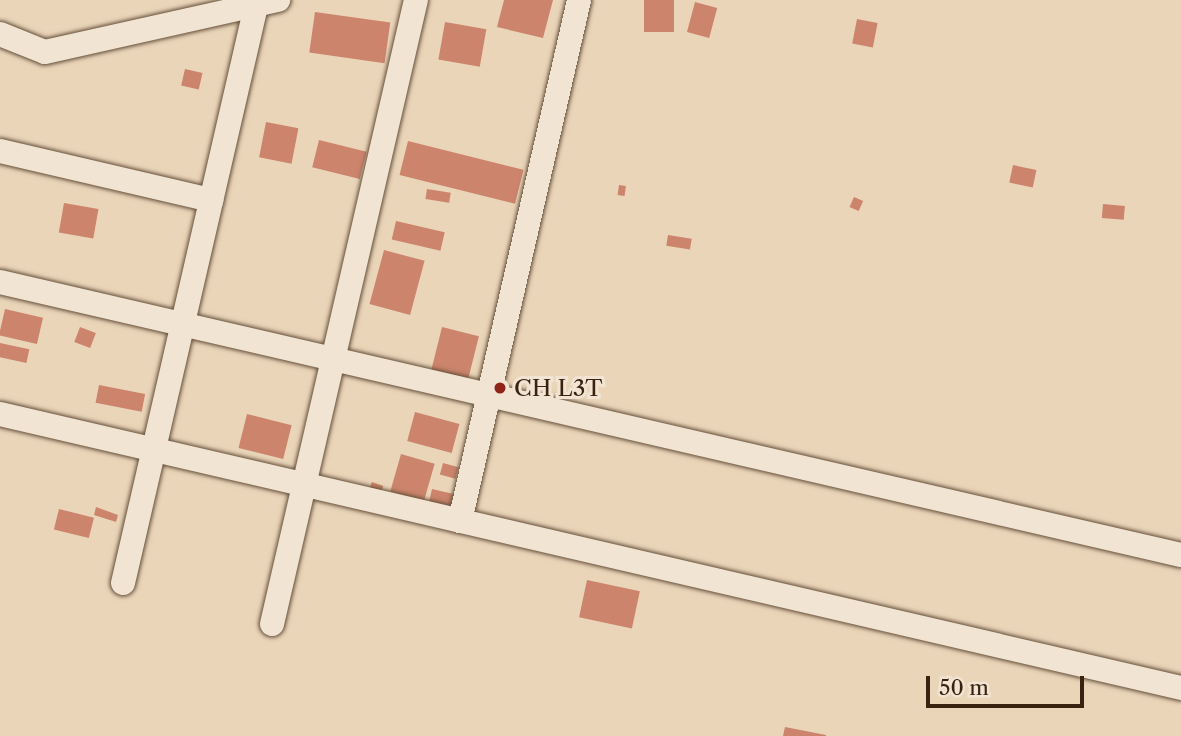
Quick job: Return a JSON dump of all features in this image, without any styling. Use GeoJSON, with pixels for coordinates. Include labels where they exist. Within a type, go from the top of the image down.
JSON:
{"type":"FeatureCollection","features":[{"type":"Feature","properties":{"kind":"street"},"geometry":{"type":"LineString","coordinates":[[272,624],[416,0]]}},
{"type":"Feature","properties":{"kind":"street"},"geometry":{"type":"LineString","coordinates":[[460,521],[579,0]]}},
{"type":"Feature","properties":{"kind":"street"},"geometry":{"type":"LineString","coordinates":[[0,34],[45,51],[267,3],[211,200],[123,583]]}},
{"type":"Feature","properties":{"kind":"street"},"geometry":{"type":"LineString","coordinates":[[0,151],[211,200]]}},
{"type":"Feature","properties":{"kind":"street"},"geometry":{"type":"LineString","coordinates":[[0,282],[1181,555]]}},
{"type":"Feature","properties":{"kind":"street"},"geometry":{"type":"LineString","coordinates":[[0,414],[1181,688]]}},
{"type":"Feature","properties":{"kind":"building"},"geometry":{"type":"Polygon","coordinates":[[[504,0],[553,0],[543,38],[497,27],[504,0]]]}},
{"type":"Feature","properties":{"kind":"building"},"geometry":{"type":"Polygon","coordinates":[[[644,0],[674,0],[674,32],[644,32],[644,0]]]}},
{"type":"Feature","properties":{"kind":"building"},"geometry":{"type":"Polygon","coordinates":[[[695,2],[717,8],[709,38],[687,32],[695,2]]]}},
{"type":"Feature","properties":{"kind":"building"},"geometry":{"type":"Polygon","coordinates":[[[315,12],[390,23],[385,63],[309,53],[315,12]]]}},
{"type":"Feature","properties":{"kind":"building"},"geometry":{"type":"Polygon","coordinates":[[[857,19],[878,23],[873,48],[852,44],[857,19]]]}},
{"type":"Feature","properties":{"kind":"building"},"geometry":{"type":"Polygon","coordinates":[[[445,22],[486,29],[480,67],[438,59],[445,22]]]}},
{"type":"Feature","properties":{"kind":"building"},"geometry":{"type":"Polygon","coordinates":[[[185,69],[203,73],[199,90],[181,86],[185,69]]]}},
{"type":"Feature","properties":{"kind":"building"},"geometry":{"type":"Polygon","coordinates":[[[266,122],[298,128],[292,164],[259,157],[266,122]]]}},
{"type":"Feature","properties":{"kind":"building"},"geometry":{"type":"Polygon","coordinates":[[[319,140],[367,152],[360,179],[312,167],[319,140]]]}},
{"type":"Feature","properties":{"kind":"building"},"geometry":{"type":"Polygon","coordinates":[[[408,141],[523,170],[515,204],[400,175],[408,141]]]}},
{"type":"Feature","properties":{"kind":"building"},"geometry":{"type":"Polygon","coordinates":[[[1013,165],[1036,170],[1033,188],[1009,183],[1013,165]]]}},
{"type":"Feature","properties":{"kind":"building"},"geometry":{"type":"Polygon","coordinates":[[[619,185],[626,186],[625,196],[618,195],[619,185]]]}},
{"type":"Feature","properties":{"kind":"building"},"geometry":{"type":"Polygon","coordinates":[[[427,189],[451,193],[449,203],[425,199],[427,189]]]}},
{"type":"Feature","properties":{"kind":"building"},"geometry":{"type":"Polygon","coordinates":[[[854,197],[863,201],[859,211],[850,207],[854,197]]]}},
{"type":"Feature","properties":{"kind":"building"},"geometry":{"type":"Polygon","coordinates":[[[64,203],[98,209],[93,239],[59,233],[64,203]]]}},
{"type":"Feature","properties":{"kind":"building"},"geometry":{"type":"Polygon","coordinates":[[[1103,204],[1125,206],[1124,220],[1102,218],[1103,204]]]}},
{"type":"Feature","properties":{"kind":"building"},"geometry":{"type":"Polygon","coordinates":[[[396,221],[445,232],[440,251],[392,240],[396,221]]]}},
{"type":"Feature","properties":{"kind":"building"},"geometry":{"type":"Polygon","coordinates":[[[668,235],[692,239],[690,250],[666,246],[668,235]]]}},
{"type":"Feature","properties":{"kind":"building"},"geometry":{"type":"Polygon","coordinates":[[[384,250],[425,261],[410,315],[370,304],[384,250]]]}},
{"type":"Feature","properties":{"kind":"building"},"geometry":{"type":"Polygon","coordinates":[[[5,309],[43,318],[37,344],[0,336],[5,309]]]}},
{"type":"Feature","properties":{"kind":"building"},"geometry":{"type":"Polygon","coordinates":[[[80,327],[96,333],[90,348],[74,342],[80,327]]]}},
{"type":"Feature","properties":{"kind":"building"},"geometry":{"type":"Polygon","coordinates":[[[442,327],[479,336],[467,386],[430,376],[442,327]]]}},
{"type":"Feature","properties":{"kind":"building"},"geometry":{"type":"Polygon","coordinates":[[[0,343],[29,349],[26,363],[0,357],[0,343]]]}},
{"type":"Feature","properties":{"kind":"building"},"geometry":{"type":"Polygon","coordinates":[[[99,385],[145,394],[142,412],[96,403],[99,385]]]}},
{"type":"Feature","properties":{"kind":"building"},"geometry":{"type":"Polygon","coordinates":[[[415,412],[459,424],[452,453],[407,441],[415,412]]]}},
{"type":"Feature","properties":{"kind":"building"},"geometry":{"type":"Polygon","coordinates":[[[247,414],[292,425],[283,459],[239,448],[247,414]]]}},
{"type":"Feature","properties":{"kind":"building"},"geometry":{"type":"Polygon","coordinates":[[[401,454],[435,464],[424,501],[390,491],[401,454]]]}},
{"type":"Feature","properties":{"kind":"building"},"geometry":{"type":"Polygon","coordinates":[[[443,463],[458,467],[455,479],[440,475],[443,463]]]}},
{"type":"Feature","properties":{"kind":"building"},"geometry":{"type":"Polygon","coordinates":[[[372,482],[383,486],[379,497],[368,493],[372,482]]]}},
{"type":"Feature","properties":{"kind":"building"},"geometry":{"type":"Polygon","coordinates":[[[432,489],[453,494],[448,516],[427,511],[432,489]]]}},
{"type":"Feature","properties":{"kind":"building"},"geometry":{"type":"Polygon","coordinates":[[[96,507],[118,515],[116,522],[94,515],[96,507]]]}},
{"type":"Feature","properties":{"kind":"building"},"geometry":{"type":"Polygon","coordinates":[[[59,509],[94,518],[89,538],[54,529],[59,509]]]}},
{"type":"Feature","properties":{"kind":"building"},"geometry":{"type":"Polygon","coordinates":[[[587,580],[640,591],[632,628],[579,617],[587,580]]]}},
{"type":"Feature","properties":{"kind":"building"},"geometry":{"type":"Polygon","coordinates":[[[785,727],[826,735],[826,736],[783,736],[785,727]]]}},
{"type":"Feature","properties":{"kind":"place","name":"CH L3T"},"geometry":{"type":"Point","coordinates":[500,388]}}]}
